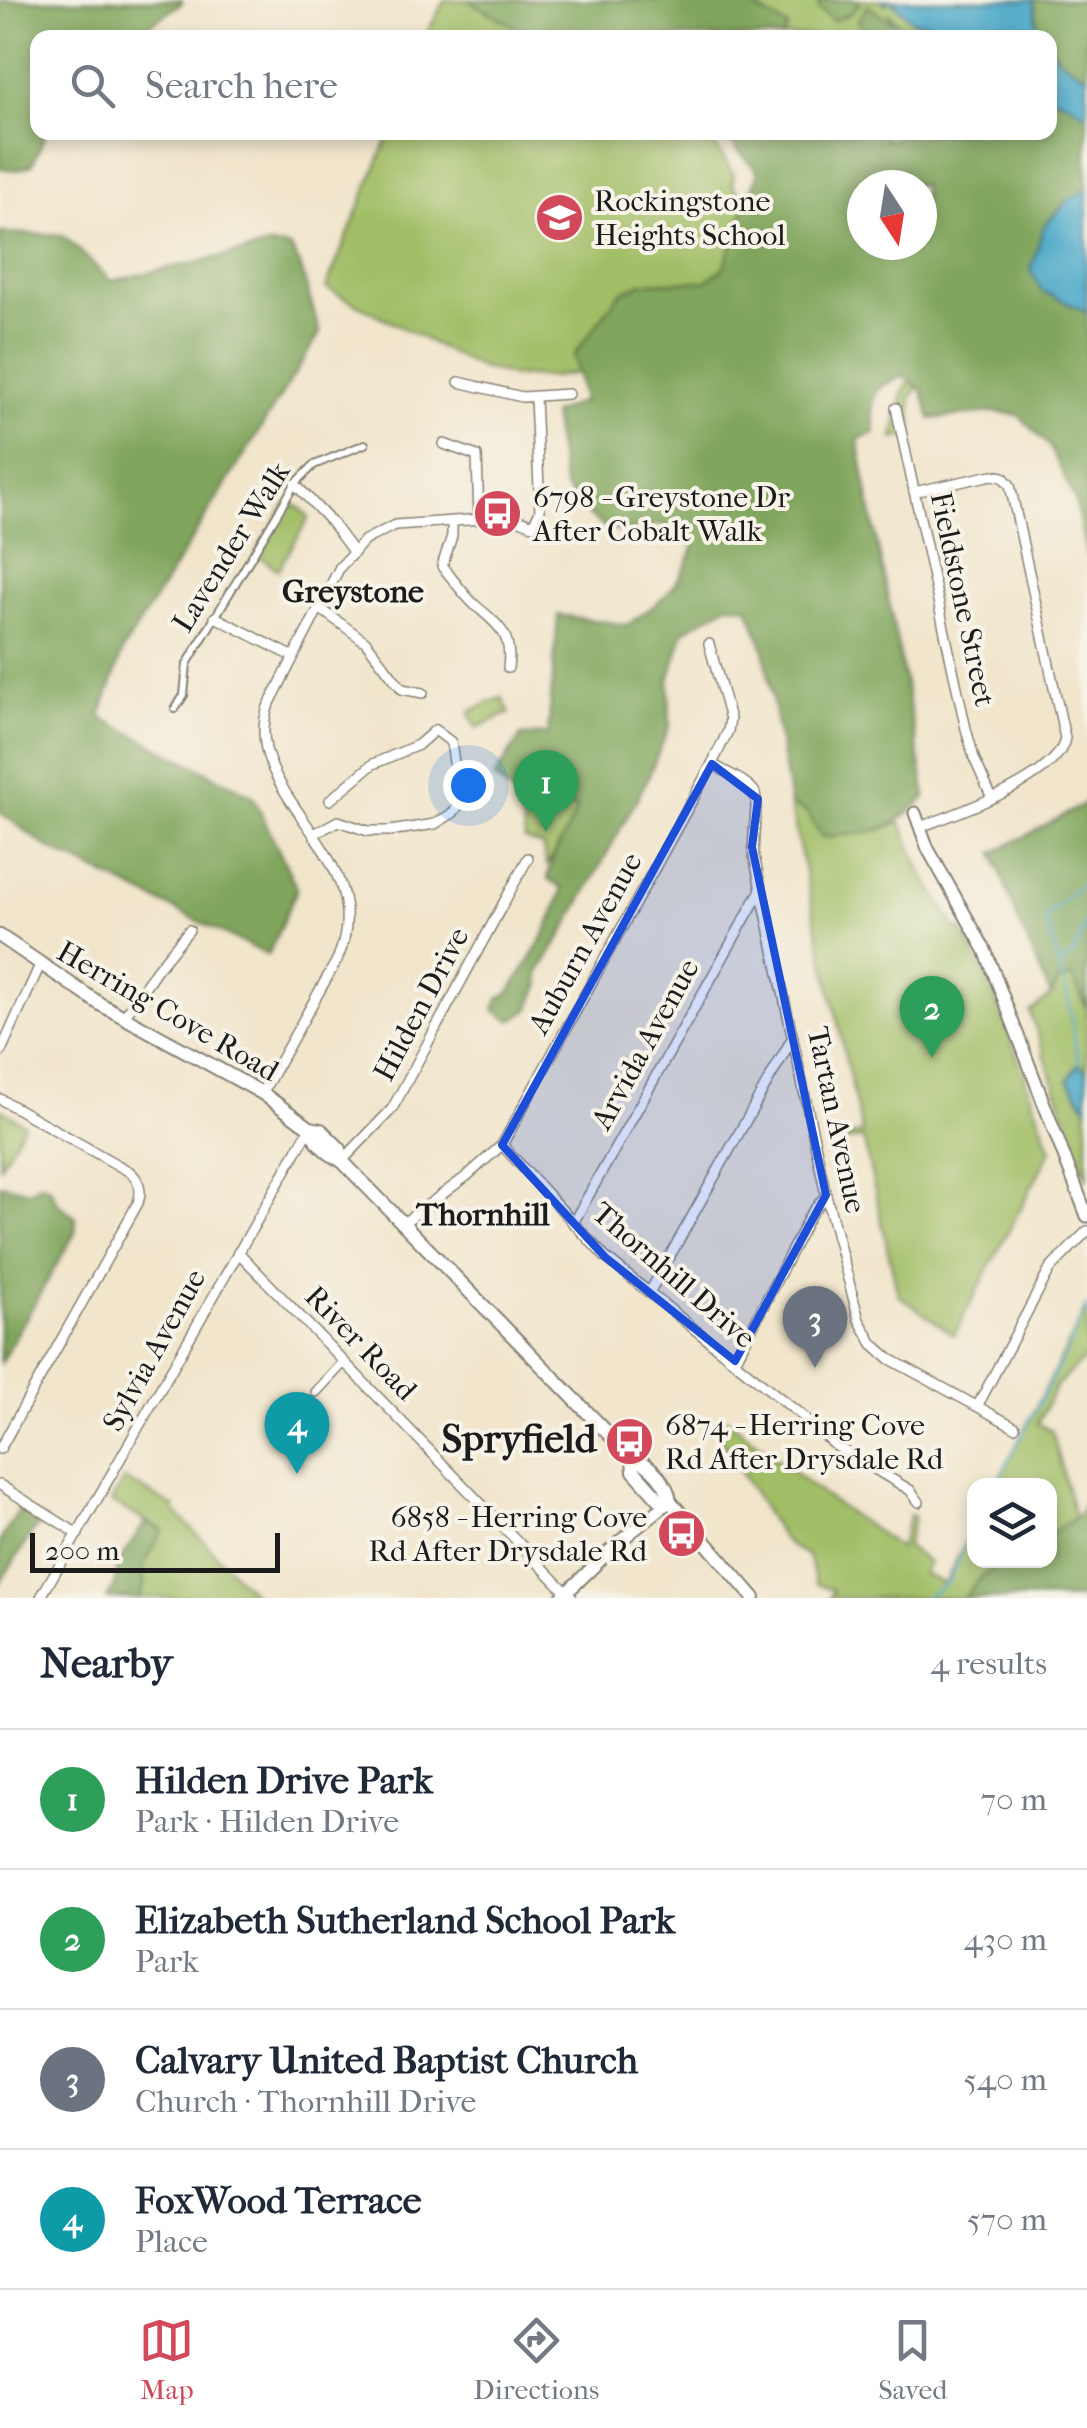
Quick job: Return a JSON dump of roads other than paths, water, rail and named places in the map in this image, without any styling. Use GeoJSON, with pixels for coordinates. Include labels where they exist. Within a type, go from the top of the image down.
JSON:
{"type":"FeatureCollection","features":[{"type":"Feature","properties":{"kind":"main road","name":"Herring Cove Road"},"geometry":{"type":"LineString","coordinates":[[0,936],[124,1017],[262,1093],[310,1128],[321,1130],[340,1148],[342,1161],[634,1459],[634,1471],[659,1499],[670,1501],[754,1598]]}},
{"type":"Feature","properties":{"kind":"street"},"geometry":{"type":"LineString","coordinates":[[459,382],[500,394],[535,398],[568,394]]}},
{"type":"Feature","properties":{"kind":"street"},"geometry":{"type":"LineString","coordinates":[[262,1093],[337,960],[346,933],[346,902],[340,884],[272,768],[263,740],[268,707],[340,568],[365,540],[396,525],[512,517],[533,525],[538,519],[535,398]]}},
{"type":"Feature","properties":{"kind":"street","name":"Fieldstone Street"},"geometry":{"type":"LineString","coordinates":[[896,408],[966,729],[992,798]]}},
{"type":"Feature","properties":{"kind":"street","name":"Lavender Walk"},"geometry":{"type":"LineString","coordinates":[[176,709],[184,695],[187,664],[295,484],[314,465],[365,444]]}},
{"type":"Feature","properties":{"kind":"street"},"geometry":{"type":"LineString","coordinates":[[444,444],[478,456],[478,519]]}},
{"type":"Feature","properties":{"kind":"street"},"geometry":{"type":"LineString","coordinates":[[914,492],[992,474],[1005,479],[1012,490],[1065,742],[1056,760],[992,798],[920,827]]}},
{"type":"Feature","properties":{"kind":"street"},"geometry":{"type":"LineString","coordinates":[[295,484],[354,553]]}},
{"type":"Feature","properties":{"kind":"street"},"geometry":{"type":"LineString","coordinates":[[452,522],[452,536],[442,566],[476,606],[497,622],[508,650],[508,668]]}},
{"type":"Feature","properties":{"kind":"street"},"geometry":{"type":"LineString","coordinates":[[318,607],[366,642],[402,689],[424,692]]}},
{"type":"Feature","properties":{"kind":"street"},"geometry":{"type":"LineString","coordinates":[[216,616],[292,656]]}},
{"type":"Feature","properties":{"kind":"street","name":"Auburn Avenue"},"geometry":{"type":"LineString","coordinates":[[402,1224],[468,1176],[502,1145],[712,764],[730,718],[709,644]]}},
{"type":"Feature","properties":{"kind":"street"},"geometry":{"type":"LineString","coordinates":[[314,834],[338,821],[384,832],[432,825],[450,816],[460,803],[451,742],[435,730],[418,746],[373,764],[330,800]]}},
{"type":"Feature","properties":{"kind":"street","name":"Tartan Avenue"},"geometry":{"type":"LineString","coordinates":[[712,764],[756,794],[752,838],[761,890],[826,1195],[859,1320],[868,1338],[890,1359],[1016,1426]]}},
{"type":"Feature","properties":{"kind":"street"},"geometry":{"type":"LineString","coordinates":[[915,813],[928,849],[984,950],[1087,1216]]}},
{"type":"Feature","properties":{"kind":"street","name":"Hilden Drive"},"geometry":{"type":"LineString","coordinates":[[342,1161],[392,1108],[528,858]]}},
{"type":"Feature","properties":{"kind":"street","name":"Arvida Avenue"},"geometry":{"type":"LineString","coordinates":[[574,1223],[761,890]]}},
{"type":"Feature","properties":{"kind":"street"},"geometry":{"type":"LineString","coordinates":[[124,1017],[189,930]]}},
{"type":"Feature","properties":{"kind":"street"},"geometry":{"type":"LineString","coordinates":[[0,1053],[40,965]]}},
{"type":"Feature","properties":{"kind":"street"},"geometry":{"type":"LineString","coordinates":[[649,1293],[793,1038]]}},
{"type":"Feature","properties":{"kind":"street"},"geometry":{"type":"LineString","coordinates":[[0,1099],[130,1172],[140,1191],[139,1201],[0,1449]]}},
{"type":"Feature","properties":{"kind":"street","name":"Sylvia Avenue"},"geometry":{"type":"LineString","coordinates":[[42,1597],[310,1128]]}},
{"type":"Feature","properties":{"kind":"street","name":"Thornhill Drive"},"geometry":{"type":"LineString","coordinates":[[502,1145],[605,1257],[831,1443],[910,1490],[919,1502]]}},
{"type":"Feature","properties":{"kind":"street"},"geometry":{"type":"LineString","coordinates":[[735,1361],[810,1215],[826,1195]]}},
{"type":"Feature","properties":{"kind":"street"},"geometry":{"type":"LineString","coordinates":[[978,1405],[1050,1270],[1087,1231]]}},
{"type":"Feature","properties":{"kind":"street","name":"River Road"},"geometry":{"type":"LineString","coordinates":[[238,1252],[567,1596]]}},
{"type":"Feature","properties":{"kind":"street"},"geometry":{"type":"LineString","coordinates":[[316,1392],[344,1362]]}},
{"type":"Feature","properties":{"kind":"street"},"geometry":{"type":"LineString","coordinates":[[0,1485],[78,1534]]}},
{"type":"Feature","properties":{"kind":"street"},"geometry":{"type":"LineString","coordinates":[[567,1596],[619,1542],[670,1501]]}},
{"type":"Feature","properties":{"kind":"water"},"geometry":{"type":"Polygon","coordinates":[[[890,0],[1034,0],[1040,30],[944,30],[926,22],[914,22],[890,0]]]}},
{"type":"Feature","properties":{"kind":"water"},"geometry":{"type":"Polygon","coordinates":[[[1057,57],[1087,76],[1087,115],[1057,99],[1057,57]]]}},
{"type":"Feature","properties":{"kind":"water"},"geometry":{"type":"Polygon","coordinates":[[[1087,190],[1087,312],[1042,291],[1031,270],[1044,226],[1070,199],[1087,190]]]}},
{"type":"Feature","properties":{"kind":"water"},"geometry":{"type":"Polygon","coordinates":[[[1079,1063],[1087,1072],[1087,1107],[1068,1080],[1079,1063]]]}},
{"type":"Feature","properties":{"kind":"waterway"},"geometry":{"type":"LineString","coordinates":[[1079,1063],[1067,993],[1045,917],[1087,880]]}},
{"type":"Feature","properties":{"kind":"waterway"},"geometry":{"type":"LineString","coordinates":[[1060,964],[1074,954],[1087,920]]}},
{"type":"Feature","properties":{"kind":"waterway"},"geometry":{"type":"LineString","coordinates":[[999,1478],[1071,1343],[1087,1304]]}},
{"type":"Feature","properties":{"kind":"waterway"},"geometry":{"type":"LineString","coordinates":[[925,1598],[949,1581],[967,1541]]}},
{"type":"Feature","properties":{"kind":"place","name":"Rockingstone Heights School"},"geometry":{"type":"Point","coordinates":[559,218]}},
{"type":"Feature","properties":{"kind":"place","name":"6798 - Greystone Dr After Cobalt Walk"},"geometry":{"type":"Point","coordinates":[498,514]}},
{"type":"Feature","properties":{"kind":"place","name":"Hilden Drive Park"},"geometry":{"type":"Point","coordinates":[546,832]}},
{"type":"Feature","properties":{"kind":"place","name":"Elizabeth Sutherland School Park"},"geometry":{"type":"Point","coordinates":[932,1058]}},
{"type":"Feature","properties":{"kind":"place","name":"Calvary United Baptist Church"},"geometry":{"type":"Point","coordinates":[815,1368]}},
{"type":"Feature","properties":{"kind":"place","name":"6874 - Herring Cove Rd After Drysdale Rd"},"geometry":{"type":"Point","coordinates":[630,1442]}},
{"type":"Feature","properties":{"kind":"place","name":"FoxWood Terrace"},"geometry":{"type":"Point","coordinates":[297,1474]}},
{"type":"Feature","properties":{"kind":"place","name":"6858 - Herring Cove Rd After Drysdale Rd"},"geometry":{"type":"Point","coordinates":[682,1534]}},
{"type":"Feature","properties":{"kind":"district","name":"Greystone"},"geometry":{"type":"Point","coordinates":[353,591]}},
{"type":"Feature","properties":{"kind":"district","name":"Thornhill"},"geometry":{"type":"Point","coordinates":[483,1214]}},
{"type":"Feature","properties":{"kind":"district","name":"Spryfield"},"geometry":{"type":"Point","coordinates":[519,1438]}}]}
